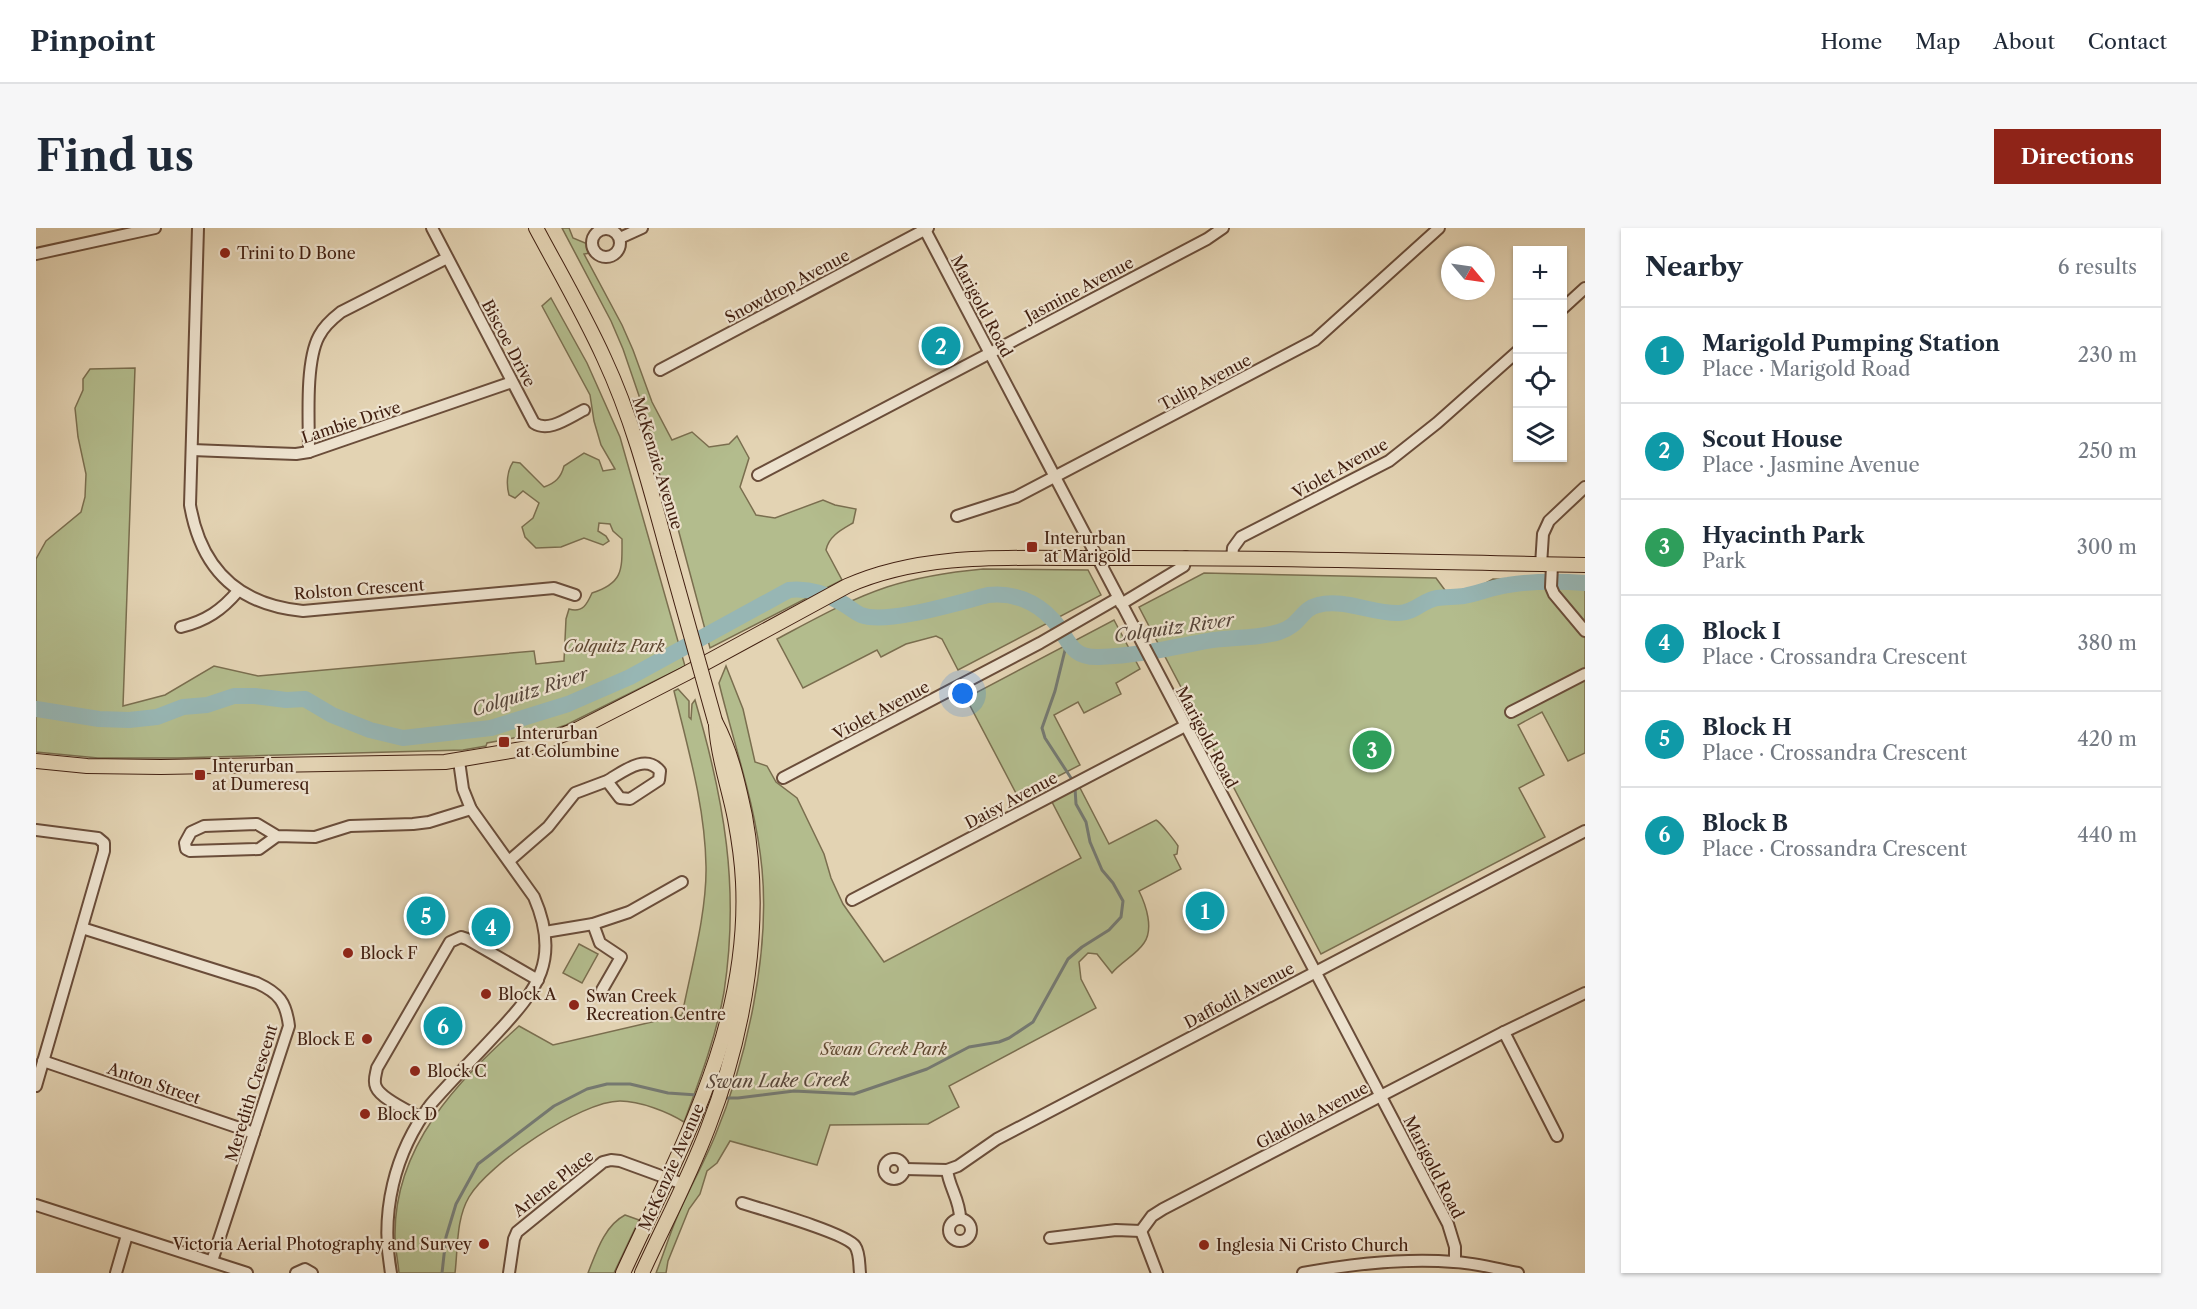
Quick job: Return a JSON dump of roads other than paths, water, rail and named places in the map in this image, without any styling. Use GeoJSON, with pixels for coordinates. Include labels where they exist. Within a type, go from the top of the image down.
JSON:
{"type":"FeatureCollection","features":[{"type":"Feature","properties":{"kind":"main road","name":"McKenzie Avenue"},"geometry":{"type":"LineString","coordinates":[[537,228],[604,358],[635,440],[716,721],[727,743],[741,795],[751,856],[752,930],[745,990],[717,1081],[714,1110],[642,1273]]}},
{"type":"Feature","properties":{"kind":"main road"},"geometry":{"type":"LineString","coordinates":[[36,762],[87,766],[161,767],[459,761],[528,748],[579,729],[819,600],[865,578],[944,561],[1186,557],[1585,566]]}},
{"type":"Feature","properties":{"kind":"main road","name":"McKenzie Avenue"},"geometry":{"type":"LineString","coordinates":[[623,1273],[699,1109],[717,1081]]}},
{"type":"Feature","properties":{"kind":"street"},"geometry":{"type":"LineString","coordinates":[[36,254],[155,228]]}},
{"type":"Feature","properties":{"kind":"street","name":"Rolston Crescent"},"geometry":{"type":"LineString","coordinates":[[198,228],[190,505],[198,541],[215,568],[238,591],[272,606],[303,611],[554,588],[575,595]]}},
{"type":"Feature","properties":{"kind":"street","name":"Biscoe Drive"},"geometry":{"type":"LineString","coordinates":[[432,228],[534,423],[540,427],[549,427],[584,410]]}},
{"type":"Feature","properties":{"kind":"street"},"geometry":{"type":"LineString","coordinates":[[620,238],[642,228]]}},
{"type":"Feature","properties":{"kind":"street","name":"Jasmine Avenue"},"geometry":{"type":"LineString","coordinates":[[758,475],[1207,239],[1223,228]]}},
{"type":"Feature","properties":{"kind":"street","name":"Tulip Avenue"},"geometry":{"type":"LineString","coordinates":[[957,516],[1016,496],[1056,477],[1315,340],[1439,228]]}},
{"type":"Feature","properties":{"kind":"street","name":"Marigold Road"},"geometry":{"type":"LineString","coordinates":[[925,229],[1448,1224],[1455,1247],[1455,1262]]}},
{"type":"Feature","properties":{"kind":"street","name":"Snowdrop Avenue"},"geometry":{"type":"LineString","coordinates":[[660,370],[925,229]]}},
{"type":"Feature","properties":{"kind":"street"},"geometry":{"type":"LineString","coordinates":[[309,453],[311,359],[320,334],[329,321],[341,312],[447,258]]}},
{"type":"Feature","properties":{"kind":"street"},"geometry":{"type":"LineString","coordinates":[[1567,305],[1585,288]]}},
{"type":"Feature","properties":{"kind":"street","name":"Violet Avenue"},"geometry":{"type":"LineString","coordinates":[[1232,558],[1233,548],[1241,537],[1389,461],[1437,423],[1515,354]]}},
{"type":"Feature","properties":{"kind":"street","name":"Lambie Drive"},"geometry":{"type":"LineString","coordinates":[[192,450],[309,453],[512,382]]}},
{"type":"Feature","properties":{"kind":"street"},"geometry":{"type":"LineString","coordinates":[[1585,487],[1549,522],[1543,534],[1554,594],[1585,631]]}},
{"type":"Feature","properties":{"kind":"street","name":"Violet Avenue"},"geometry":{"type":"LineString","coordinates":[[783,778],[1184,566],[1186,557]]}},
{"type":"Feature","properties":{"kind":"street"},"geometry":{"type":"LineString","coordinates":[[181,627],[200,623],[227,604],[238,591]]}},
{"type":"Feature","properties":{"kind":"street"},"geometry":{"type":"LineString","coordinates":[[1512,712],[1585,675]]}},
{"type":"Feature","properties":{"kind":"street","name":"Daisy Avenue"},"geometry":{"type":"LineString","coordinates":[[852,900],[1185,726]]}},
{"type":"Feature","properties":{"kind":"street"},"geometry":{"type":"LineString","coordinates":[[391,1273],[386,1237],[388,1211],[393,1182],[401,1158],[421,1118],[445,1088],[525,1002],[538,980],[545,956],[545,932],[534,897],[471,809],[463,789],[459,761]]}},
{"type":"Feature","properties":{"kind":"street"},"geometry":{"type":"LineString","coordinates":[[509,861],[548,827],[574,793],[607,781],[641,763],[651,764],[660,771],[659,780],[630,799],[621,798],[607,781]]}},
{"type":"Feature","properties":{"kind":"street"},"geometry":{"type":"LineString","coordinates":[[277,836],[259,849],[190,851],[186,849],[185,843],[191,832],[204,826],[257,824],[277,836],[315,837],[350,826],[413,825],[471,809]]}},
{"type":"Feature","properties":{"kind":"street"},"geometry":{"type":"LineString","coordinates":[[36,830],[98,838],[104,843],[104,851],[36,1086]]}},
{"type":"Feature","properties":{"kind":"street","name":"Daffodil Avenue"},"geometry":{"type":"LineString","coordinates":[[905,1169],[946,1170],[958,1166],[997,1139],[1585,831]]}},
{"type":"Feature","properties":{"kind":"street"},"geometry":{"type":"LineString","coordinates":[[545,932],[593,924],[629,912],[682,882]]}},
{"type":"Feature","properties":{"kind":"street"},"geometry":{"type":"LineString","coordinates":[[593,924],[600,943],[621,957],[602,990]]}},
{"type":"Feature","properties":{"kind":"street","name":"Meredith Crescent"},"geometry":{"type":"LineString","coordinates":[[82,928],[257,983],[279,997],[286,1006],[289,1026],[212,1261]]}},
{"type":"Feature","properties":{"kind":"street"},"geometry":{"type":"LineString","coordinates":[[421,1118],[381,1094],[375,1085],[375,1076],[389,1047],[450,942],[461,937],[467,939],[538,980]]}},
{"type":"Feature","properties":{"kind":"street","name":"Gladiola Avenue"},"geometry":{"type":"LineString","coordinates":[[1141,1231],[1152,1216],[1163,1209],[1504,1032],[1585,993]]}},
{"type":"Feature","properties":{"kind":"street"},"geometry":{"type":"LineString","coordinates":[[1504,1032],[1557,1136]]}},
{"type":"Feature","properties":{"kind":"street","name":"Anton Street"},"geometry":{"type":"LineString","coordinates":[[43,1061],[255,1132]]}},
{"type":"Feature","properties":{"kind":"street","name":"Arlene Place"},"geometry":{"type":"LineString","coordinates":[[510,1273],[517,1232],[603,1162],[620,1161],[683,1184]]}},
{"type":"Feature","properties":{"kind":"street"},"geometry":{"type":"LineString","coordinates":[[946,1170],[958,1201],[960,1218]]}},
{"type":"Feature","properties":{"kind":"street"},"geometry":{"type":"LineString","coordinates":[[741,1203],[820,1229],[851,1242],[856,1247],[860,1273]]}},
{"type":"Feature","properties":{"kind":"street"},"geometry":{"type":"LineString","coordinates":[[36,1205],[247,1273]]}},
{"type":"Feature","properties":{"kind":"street"},"geometry":{"type":"LineString","coordinates":[[1050,1238],[1116,1230],[1141,1231],[1157,1273]]}},
{"type":"Feature","properties":{"kind":"street"},"geometry":{"type":"LineString","coordinates":[[116,1273],[127,1235]]}},
{"type":"Feature","properties":{"kind":"street"},"geometry":{"type":"LineString","coordinates":[[1303,1273],[1455,1262],[1518,1273]]}},
{"type":"Feature","properties":{"kind":"street"},"geometry":{"type":"LineString","coordinates":[[296,1273],[305,1269],[312,1273]]}},
{"type":"Feature","properties":{"kind":"waterway","name":"Colquitz River"},"geometry":{"type":"LineString","coordinates":[[36,709],[99,719],[129,720],[157,717],[183,707],[207,705],[234,696],[286,700],[305,699],[332,715],[370,730],[403,738],[491,728],[568,704],[630,677],[789,590],[823,594],[836,599],[861,615],[872,617],[905,615],[988,595],[1006,595],[1023,599],[1039,608],[1053,620],[1075,650],[1081,654],[1099,657],[1279,632],[1292,626],[1312,607],[1328,603],[1399,613],[1409,611],[1432,599],[1464,596],[1508,585],[1547,582],[1585,583]]}},
{"type":"Feature","properties":{"kind":"waterway","name":"Swan Lake Creek"},"geometry":{"type":"LineString","coordinates":[[1067,642],[1055,691],[1042,728],[1045,738],[1071,778]]}},
{"type":"Feature","properties":{"kind":"waterway","name":"Swan Lake Creek"},"geometry":{"type":"LineString","coordinates":[[725,1098],[794,1091],[854,1094],[927,1069],[969,1047],[1009,1038],[1033,1022],[1068,959],[1109,930],[1121,917],[1123,901],[1113,883],[1102,870],[1090,842],[1086,822],[1076,804],[1075,788]]}},
{"type":"Feature","properties":{"kind":"waterway","name":"Swan Lake Creek"},"geometry":{"type":"LineString","coordinates":[[442,1273],[446,1237],[456,1204],[478,1164],[554,1106],[587,1089],[607,1084],[630,1084],[668,1093],[697,1095]]}},
{"type":"Feature","properties":{"kind":"place","name":"Trini to D Bone"},"geometry":{"type":"Point","coordinates":[225,253]}},
{"type":"Feature","properties":{"kind":"place","name":"Scout House"},"geometry":{"type":"Point","coordinates":[941,346]}},
{"type":"Feature","properties":{"kind":"place","name":"Interurban at Marigold"},"geometry":{"type":"Point","coordinates":[1032,547]}},
{"type":"Feature","properties":{"kind":"place","name":"Interurban at Columbine"},"geometry":{"type":"Point","coordinates":[504,742]}},
{"type":"Feature","properties":{"kind":"place","name":"Hyacinth Park"},"geometry":{"type":"Point","coordinates":[1372,750]}},
{"type":"Feature","properties":{"kind":"place","name":"Interurban at Dumeresq"},"geometry":{"type":"Point","coordinates":[200,775]}},
{"type":"Feature","properties":{"kind":"place","name":"Marigold Pumping Station"},"geometry":{"type":"Point","coordinates":[1205,911]}},
{"type":"Feature","properties":{"kind":"place","name":"Block H"},"geometry":{"type":"Point","coordinates":[426,916]}},
{"type":"Feature","properties":{"kind":"place","name":"Block I"},"geometry":{"type":"Point","coordinates":[491,927]}},
{"type":"Feature","properties":{"kind":"place","name":"Block F"},"geometry":{"type":"Point","coordinates":[348,953]}},
{"type":"Feature","properties":{"kind":"place","name":"Block A"},"geometry":{"type":"Point","coordinates":[486,994]}},
{"type":"Feature","properties":{"kind":"place","name":"Swan Creek Recreation Centre"},"geometry":{"type":"Point","coordinates":[574,1005]}},
{"type":"Feature","properties":{"kind":"place","name":"Block B"},"geometry":{"type":"Point","coordinates":[443,1026]}},
{"type":"Feature","properties":{"kind":"place","name":"Block E"},"geometry":{"type":"Point","coordinates":[367,1039]}},
{"type":"Feature","properties":{"kind":"place","name":"Block C"},"geometry":{"type":"Point","coordinates":[415,1071]}},
{"type":"Feature","properties":{"kind":"place","name":"Block D"},"geometry":{"type":"Point","coordinates":[365,1114]}},
{"type":"Feature","properties":{"kind":"place","name":"Victoria Aerial Photography and Survey"},"geometry":{"type":"Point","coordinates":[484,1244]}},
{"type":"Feature","properties":{"kind":"place","name":"Inglesia Ni Cristo Church"},"geometry":{"type":"Point","coordinates":[1204,1245]}},
{"type":"Feature","properties":{"kind":"park label","name":"Colquitz Park"},"geometry":{"type":"Point","coordinates":[614,646]}},
{"type":"Feature","properties":{"kind":"park label","name":"Swan Creek Park"},"geometry":{"type":"Point","coordinates":[884,1049]}}]}
